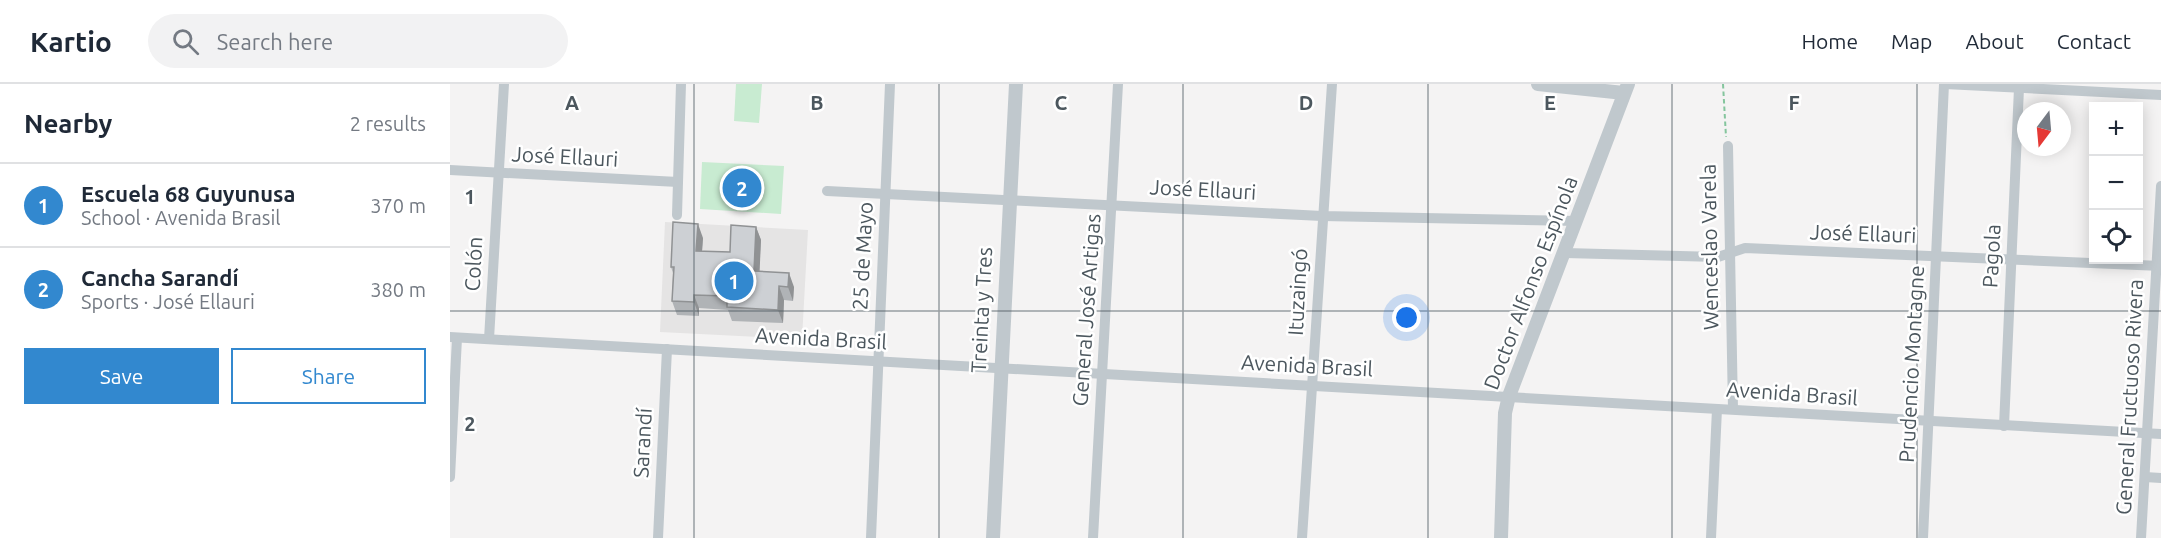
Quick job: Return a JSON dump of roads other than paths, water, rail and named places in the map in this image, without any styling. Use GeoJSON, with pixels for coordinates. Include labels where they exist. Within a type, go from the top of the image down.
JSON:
{"type":"FeatureCollection","features":[{"type":"Feature","properties":{"kind":"street","name":"Colón"},"geometry":{"type":"LineString","coordinates":[[489,339],[504,84]]}},
{"type":"Feature","properties":{"kind":"street"},"geometry":{"type":"LineString","coordinates":[[677,215],[681,84]]}},
{"type":"Feature","properties":{"kind":"street","name":"25 de Mayo"},"geometry":{"type":"LineString","coordinates":[[871,538],[890,84]]}},
{"type":"Feature","properties":{"kind":"street","name":"Treinta y Tres"},"geometry":{"type":"LineString","coordinates":[[993,538],[1016,84]]}},
{"type":"Feature","properties":{"kind":"street","name":"General José Artigas"},"geometry":{"type":"LineString","coordinates":[[1093,538],[1118,84]]}},
{"type":"Feature","properties":{"kind":"street","name":"Ituzaingó"},"geometry":{"type":"LineString","coordinates":[[1302,538],[1332,84]]}},
{"type":"Feature","properties":{"kind":"street"},"geometry":{"type":"LineString","coordinates":[[1538,84],[1623,87]]}},
{"type":"Feature","properties":{"kind":"street"},"geometry":{"type":"LineString","coordinates":[[1944,84],[2161,94]]}},
{"type":"Feature","properties":{"kind":"street","name":"Prudencio Montagne"},"geometry":{"type":"LineString","coordinates":[[1923,538],[1944,84]]}},
{"type":"Feature","properties":{"kind":"street","name":"Doctor Alfonso Espínola"},"geometry":{"type":"LineString","coordinates":[[1502,538],[1505,413],[1509,396],[1577,221],[1623,87]]}},
{"type":"Feature","properties":{"kind":"street","name":"Pagola"},"geometry":{"type":"LineString","coordinates":[[2004,426],[2019,88]]}},
{"type":"Feature","properties":{"kind":"street","name":"Wenceslao Varela"},"geometry":{"type":"LineString","coordinates":[[1728,146],[1733,409]]}},
{"type":"Feature","properties":{"kind":"street","name":"José Ellauri"},"geometry":{"type":"LineString","coordinates":[[450,170],[678,182]]}},
{"type":"Feature","properties":{"kind":"street","name":"General Fructuoso Rivera"},"geometry":{"type":"LineString","coordinates":[[2141,538],[2159,266],[2161,186]]}},
{"type":"Feature","properties":{"kind":"street","name":"José Ellauri"},"geometry":{"type":"LineString","coordinates":[[827,191],[1322,216],[1577,221]]}},
{"type":"Feature","properties":{"kind":"street","name":"José Ellauri"},"geometry":{"type":"LineString","coordinates":[[1565,253],[1718,257],[1745,248],[2159,266]]}},
{"type":"Feature","properties":{"kind":"street"},"geometry":{"type":"LineString","coordinates":[[450,477],[454,337]]}},
{"type":"Feature","properties":{"kind":"street","name":"Avenida Brasil"},"geometry":{"type":"LineString","coordinates":[[454,337],[1733,409],[1929,423],[2161,434]]}},
{"type":"Feature","properties":{"kind":"street","name":"Sarandí"},"geometry":{"type":"LineString","coordinates":[[658,538],[667,349]]}},
{"type":"Feature","properties":{"kind":"street"},"geometry":{"type":"LineString","coordinates":[[1712,538],[1717,409]]}},
{"type":"Feature","properties":{"kind":"street"},"geometry":{"type":"LineString","coordinates":[[2145,477],[2161,478]]}},
{"type":"Feature","properties":{"kind":"place","name":"Cancha Sarandí"},"geometry":{"type":"Point","coordinates":[742,188]}},
{"type":"Feature","properties":{"kind":"place","name":"Escuela 68 Guyunusa"},"geometry":{"type":"Point","coordinates":[734,281]}}]}
